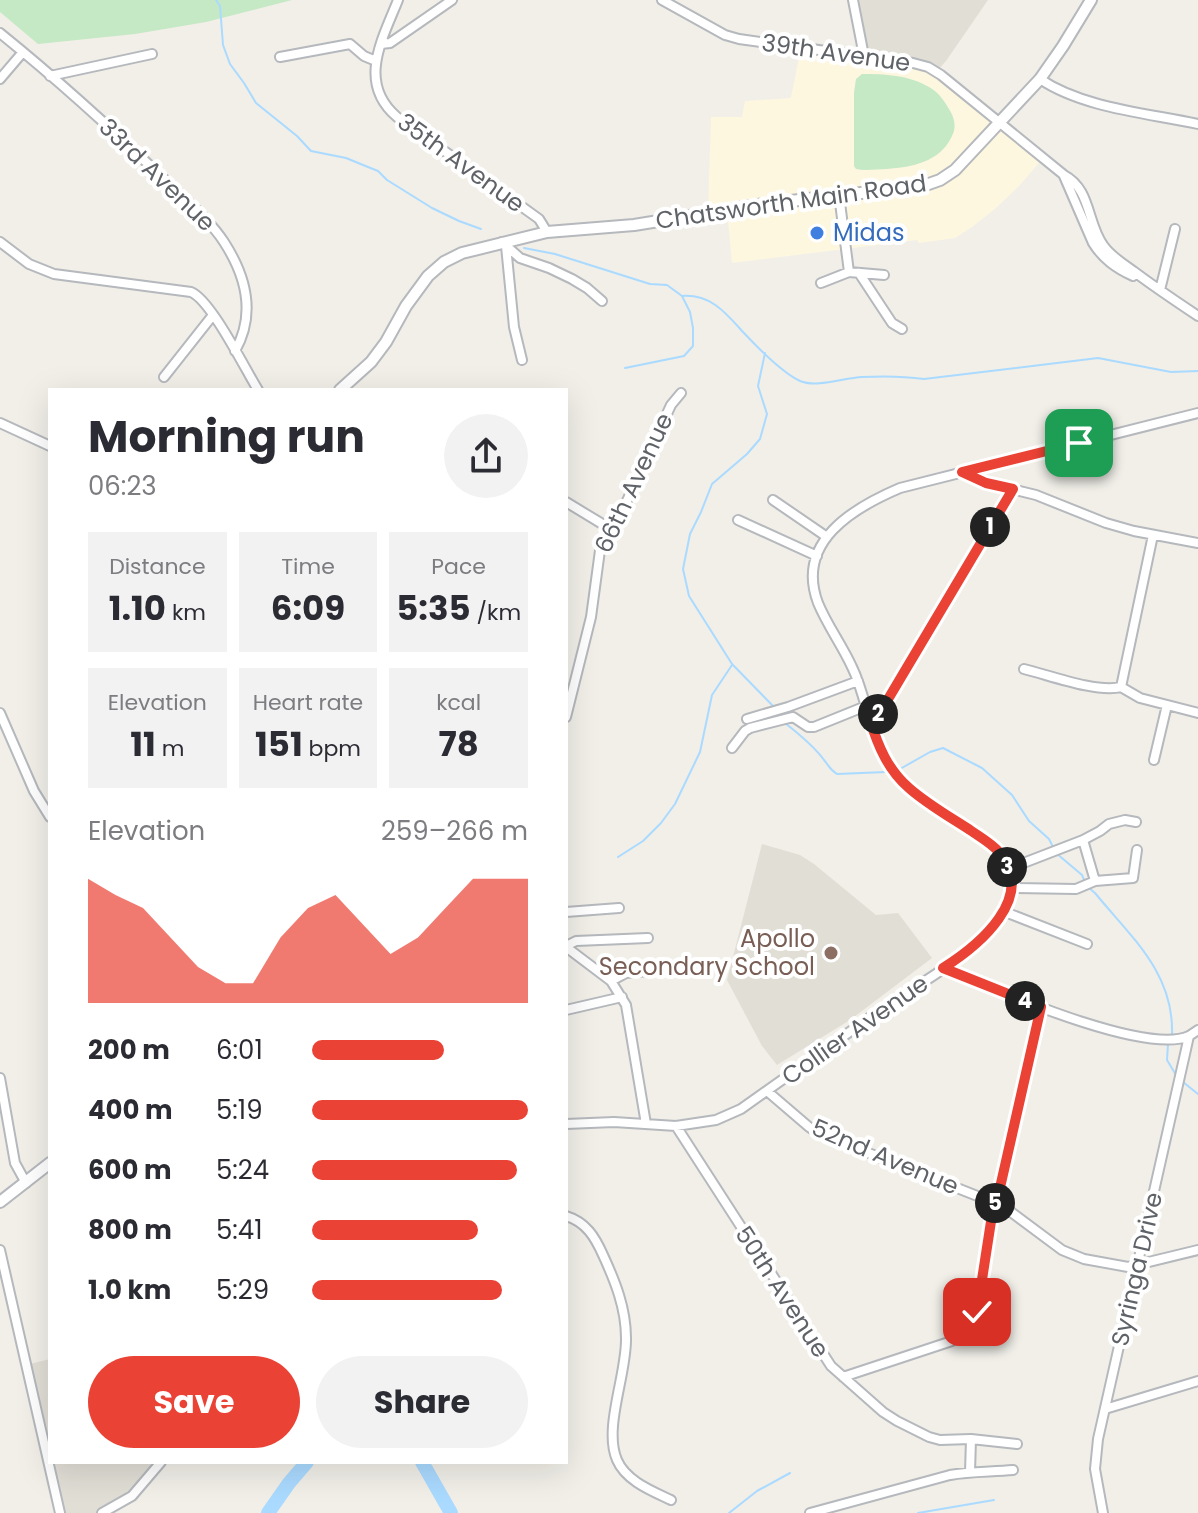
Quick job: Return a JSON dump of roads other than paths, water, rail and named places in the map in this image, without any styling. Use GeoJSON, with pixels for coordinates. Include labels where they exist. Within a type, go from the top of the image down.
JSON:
{"type":"FeatureCollection","features":[{"type":"Feature","properties":{"kind":"street","name":"35th Avenue"},"geometry":{"type":"LineString","coordinates":[[398,0],[376,61],[377,88],[382,101],[391,112],[542,221],[547,232]]}},
{"type":"Feature","properties":{"kind":"street"},"geometry":{"type":"LineString","coordinates":[[381,44],[390,43],[452,0]]}},
{"type":"Feature","properties":{"kind":"street","name":"39th Avenue"},"geometry":{"type":"LineString","coordinates":[[662,0],[725,35],[739,39],[928,67],[1000,122]]}},
{"type":"Feature","properties":{"kind":"street"},"geometry":{"type":"LineString","coordinates":[[853,0],[864,56]]}},
{"type":"Feature","properties":{"kind":"street","name":"Chatsworth Main Road"},"geometry":{"type":"LineString","coordinates":[[342,388],[371,362],[428,276],[444,262],[462,253],[547,232],[634,225],[764,204],[934,183],[955,170],[1040,79],[1091,0]]}},
{"type":"Feature","properties":{"kind":"street","name":"33rd Avenue"},"geometry":{"type":"LineString","coordinates":[[0,33],[130,146],[219,234],[239,271],[248,304],[245,327],[235,351]]}},
{"type":"Feature","properties":{"kind":"street"},"geometry":{"type":"LineString","coordinates":[[280,57],[350,44],[376,61]]}},
{"type":"Feature","properties":{"kind":"street"},"geometry":{"type":"LineString","coordinates":[[0,79],[23,52]]}},
{"type":"Feature","properties":{"kind":"street"},"geometry":{"type":"LineString","coordinates":[[50,76],[152,54]]}},
{"type":"Feature","properties":{"kind":"street"},"geometry":{"type":"LineString","coordinates":[[1040,79],[1094,102],[1198,124]]}},
{"type":"Feature","properties":{"kind":"street"},"geometry":{"type":"LineString","coordinates":[[1000,122],[1064,175],[1093,243],[1123,271],[1160,290],[1198,316]]}},
{"type":"Feature","properties":{"kind":"street"},"geometry":{"type":"LineString","coordinates":[[839,195],[854,273],[892,323],[902,329]]}},
{"type":"Feature","properties":{"kind":"street"},"geometry":{"type":"LineString","coordinates":[[1160,290],[1175,229]]}},
{"type":"Feature","properties":{"kind":"street"},"geometry":{"type":"LineString","coordinates":[[0,242],[29,264],[54,274],[197,294],[257,388]]}},
{"type":"Feature","properties":{"kind":"street"},"geometry":{"type":"LineString","coordinates":[[504,244],[520,258],[572,279],[602,301]]}},
{"type":"Feature","properties":{"kind":"street"},"geometry":{"type":"LineString","coordinates":[[504,244],[514,327],[522,360]]}},
{"type":"Feature","properties":{"kind":"street"},"geometry":{"type":"LineString","coordinates":[[821,283],[854,273],[884,275]]}},
{"type":"Feature","properties":{"kind":"street"},"geometry":{"type":"LineString","coordinates":[[164,377],[213,315]]}},
{"type":"Feature","properties":{"kind":"street","name":"66th Avenue"},"geometry":{"type":"LineString","coordinates":[[568,709],[591,617],[599,549],[626,503],[671,405],[681,393]]}},
{"type":"Feature","properties":{"kind":"street"},"geometry":{"type":"LineString","coordinates":[[1136,822],[1125,820],[1109,824],[1083,840],[1008,869],[999,852],[988,842],[917,795],[902,781],[883,754],[858,681],[818,601],[813,574],[817,556],[827,537],[847,516],[900,488],[1198,413]]}},
{"type":"Feature","properties":{"kind":"street"},"geometry":{"type":"LineString","coordinates":[[0,423],[48,445]]}},
{"type":"Feature","properties":{"kind":"street"},"geometry":{"type":"LineString","coordinates":[[962,472],[986,483],[1036,495],[1106,523],[1198,543]]}},
{"type":"Feature","properties":{"kind":"street"},"geometry":{"type":"LineString","coordinates":[[870,720],[881,711],[1013,489]]}},
{"type":"Feature","properties":{"kind":"street"},"geometry":{"type":"LineString","coordinates":[[773,500],[827,537]]}},
{"type":"Feature","properties":{"kind":"street"},"geometry":{"type":"LineString","coordinates":[[568,503],[609,528]]}},
{"type":"Feature","properties":{"kind":"street"},"geometry":{"type":"LineString","coordinates":[[738,520],[817,556]]}},
{"type":"Feature","properties":{"kind":"street"},"geometry":{"type":"LineString","coordinates":[[1121,687],[1153,535]]}},
{"type":"Feature","properties":{"kind":"street"},"geometry":{"type":"LineString","coordinates":[[1024,669],[1092,686],[1121,687],[1140,698],[1198,713]]}},
{"type":"Feature","properties":{"kind":"street"},"geometry":{"type":"LineString","coordinates":[[732,748],[745,731],[858,681]]}},
{"type":"Feature","properties":{"kind":"street"},"geometry":{"type":"LineString","coordinates":[[1154,760],[1167,705]]}},
{"type":"Feature","properties":{"kind":"street"},"geometry":{"type":"LineString","coordinates":[[747,719],[780,715],[795,717],[808,727],[814,727],[866,706]]}},
{"type":"Feature","properties":{"kind":"street"},"geometry":{"type":"LineString","coordinates":[[0,713],[34,791],[48,814]]}},
{"type":"Feature","properties":{"kind":"street"},"geometry":{"type":"LineString","coordinates":[[1083,840],[1095,881]]}},
{"type":"Feature","properties":{"kind":"street"},"geometry":{"type":"LineString","coordinates":[[1011,888],[1076,889],[1095,881],[1133,878],[1137,850]]}},
{"type":"Feature","properties":{"kind":"street","name":"Collier Avenue"},"geometry":{"type":"LineString","coordinates":[[568,1124],[614,1122],[676,1126],[729,1115],[977,943],[1005,912],[1011,888],[1008,869]]}},
{"type":"Feature","properties":{"kind":"street"},"geometry":{"type":"LineString","coordinates":[[568,912],[619,908]]}},
{"type":"Feature","properties":{"kind":"street"},"geometry":{"type":"LineString","coordinates":[[1005,912],[1087,944]]}},
{"type":"Feature","properties":{"kind":"street"},"geometry":{"type":"LineString","coordinates":[[568,946],[576,941],[648,938]]}},
{"type":"Feature","properties":{"kind":"street"},"geometry":{"type":"LineString","coordinates":[[568,949],[611,981],[622,997],[629,1013],[646,1124]]}},
{"type":"Feature","properties":{"kind":"street"},"geometry":{"type":"LineString","coordinates":[[611,981],[626,973],[680,968]]}},
{"type":"Feature","properties":{"kind":"street"},"geometry":{"type":"LineString","coordinates":[[943,968],[1041,1007],[1116,1032],[1173,1040],[1182,1039],[1198,1030]]}},
{"type":"Feature","properties":{"kind":"street"},"geometry":{"type":"LineString","coordinates":[[568,1010],[622,997]]}},
{"type":"Feature","properties":{"kind":"street"},"geometry":{"type":"LineString","coordinates":[[843,1377],[938,1347],[966,1332],[972,1324],[977,1312],[992,1215],[1041,1007]]}},
{"type":"Feature","properties":{"kind":"street","name":"Syringa Drive"},"geometry":{"type":"LineString","coordinates":[[1103,1513],[1095,1453],[1189,1036]]}},
{"type":"Feature","properties":{"kind":"street"},"geometry":{"type":"LineString","coordinates":[[0,1078],[15,1163],[26,1183]]}},
{"type":"Feature","properties":{"kind":"street","name":"52nd Avenue"},"geometry":{"type":"LineString","coordinates":[[767,1091],[809,1127],[829,1138],[995,1203],[1069,1253],[1084,1259],[1128,1267],[1198,1250]]}},
{"type":"Feature","properties":{"kind":"street","name":"50th Avenue"},"geometry":{"type":"LineString","coordinates":[[676,1126],[825,1360],[843,1377],[883,1412],[916,1431],[940,1440],[971,1439],[1017,1444]]}},
{"type":"Feature","properties":{"kind":"street"},"geometry":{"type":"LineString","coordinates":[[0,1202],[48,1165]]}},
{"type":"Feature","properties":{"kind":"street"},"geometry":{"type":"LineString","coordinates":[[568,1217],[583,1225],[595,1239],[613,1276],[626,1326],[626,1355],[612,1442],[617,1460],[643,1486],[671,1500]]}},
{"type":"Feature","properties":{"kind":"street"},"geometry":{"type":"LineString","coordinates":[[0,1250],[48,1460]]}},
{"type":"Feature","properties":{"kind":"street"},"geometry":{"type":"LineString","coordinates":[[1105,1409],[1198,1381]]}},
{"type":"Feature","properties":{"kind":"street"},"geometry":{"type":"LineString","coordinates":[[970,1472],[971,1439]]}},
{"type":"Feature","properties":{"kind":"street"},"geometry":{"type":"LineString","coordinates":[[49,1464],[60,1513]]}},
{"type":"Feature","properties":{"kind":"street"},"geometry":{"type":"LineString","coordinates":[[102,1513],[132,1496],[159,1464]]}},
{"type":"Feature","properties":{"kind":"street"},"geometry":{"type":"LineString","coordinates":[[810,1513],[962,1472],[1013,1470]]}},
{"type":"Feature","properties":{"kind":"waterway"},"geometry":{"type":"LineString","coordinates":[[216,0],[220,6],[223,45],[230,64],[256,103],[311,151],[346,158],[378,171],[432,208],[481,229]]}},
{"type":"Feature","properties":{"kind":"waterway"},"geometry":{"type":"LineString","coordinates":[[524,248],[555,254],[650,284],[667,285],[682,296],[690,312],[693,346],[684,356],[625,368]]}},
{"type":"Feature","properties":{"kind":"waterway"},"geometry":{"type":"LineString","coordinates":[[682,296],[701,298],[717,306],[778,366],[807,383],[870,377],[924,379],[1098,358],[1171,372],[1198,371]]}},
{"type":"Feature","properties":{"kind":"waterway"},"geometry":{"type":"LineString","coordinates":[[765,353],[758,386],[767,414],[760,439],[712,484],[690,534],[683,569],[689,596],[732,664],[775,708]]}},
{"type":"Feature","properties":{"kind":"waterway"},"geometry":{"type":"LineString","coordinates":[[618,857],[643,841],[675,804],[700,752],[712,695],[732,665]]}},
{"type":"Feature","properties":{"kind":"waterway"},"geometry":{"type":"LineString","coordinates":[[785,723],[811,745],[837,774],[886,772]]}},
{"type":"Feature","properties":{"kind":"waterway"},"geometry":{"type":"LineString","coordinates":[[900,769],[943,748],[982,768],[1012,795],[1029,821],[1049,839],[1053,847]]}},
{"type":"Feature","properties":{"kind":"waterway"},"geometry":{"type":"LineString","coordinates":[[1056,853],[1082,875],[1085,882]]}},
{"type":"Feature","properties":{"kind":"waterway"},"geometry":{"type":"LineString","coordinates":[[1089,888],[1136,941],[1158,974],[1171,1012],[1172,1034]]}},
{"type":"Feature","properties":{"kind":"waterway"},"geometry":{"type":"LineString","coordinates":[[1168,1044],[1167,1060],[1176,1075]]}},
{"type":"Feature","properties":{"kind":"waterway"},"geometry":{"type":"LineString","coordinates":[[1183,1082],[1198,1094]]}},
{"type":"Feature","properties":{"kind":"waterway"},"geometry":{"type":"LineString","coordinates":[[268,1513],[305,1464]]}},
{"type":"Feature","properties":{"kind":"waterway"},"geometry":{"type":"LineString","coordinates":[[423,1464],[451,1513]]}},
{"type":"Feature","properties":{"kind":"waterway"},"geometry":{"type":"LineString","coordinates":[[729,1513],[757,1491],[790,1473]]}},
{"type":"Feature","properties":{"kind":"waterway"},"geometry":{"type":"LineString","coordinates":[[918,1513],[994,1500]]}},
{"type":"Feature","properties":{"kind":"place","name":"Midas"},"geometry":{"type":"Point","coordinates":[817,233]}},
{"type":"Feature","properties":{"kind":"place","name":"Apollo Secondary School"},"geometry":{"type":"Point","coordinates":[831,953]}}]}
